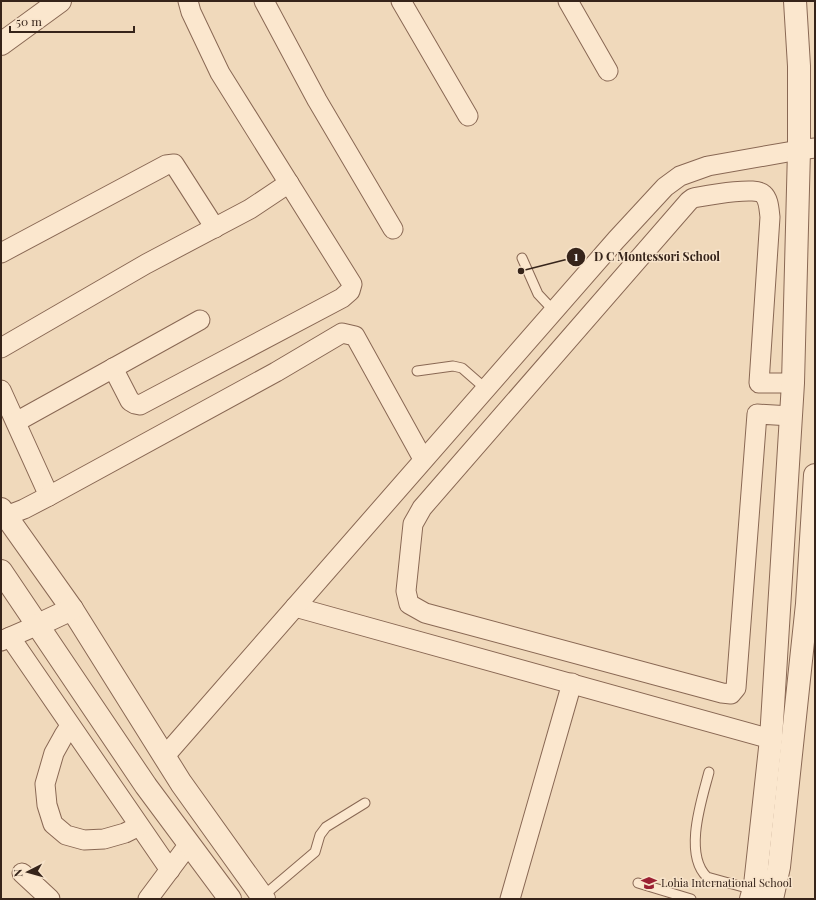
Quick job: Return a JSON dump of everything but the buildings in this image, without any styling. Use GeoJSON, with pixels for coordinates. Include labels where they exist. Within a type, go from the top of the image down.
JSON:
{"type":"FeatureCollection","features":[{"type":"Feature","properties":{"kind":"street"},"geometry":{"type":"LineString","coordinates":[[1,44],[60,1]]}},
{"type":"Feature","properties":{"kind":"street"},"geometry":{"type":"LineString","coordinates":[[113,368],[130,401],[140,405],[342,298],[350,291],[352,284],[220,73],[191,12],[188,1]]}},
{"type":"Feature","properties":{"kind":"street"},"geometry":{"type":"LineString","coordinates":[[264,1],[317,100],[393,229]]}},
{"type":"Feature","properties":{"kind":"street"},"geometry":{"type":"LineString","coordinates":[[402,1],[468,116]]}},
{"type":"Feature","properties":{"kind":"street"},"geometry":{"type":"LineString","coordinates":[[568,1],[608,71]]}},
{"type":"Feature","properties":{"kind":"street"},"geometry":{"type":"LineString","coordinates":[[761,893],[807,149],[799,66],[795,1]]}},
{"type":"Feature","properties":{"kind":"street"},"geometry":{"type":"LineString","coordinates":[[164,756],[647,205],[665,187],[680,176],[708,166],[807,149]]}},
{"type":"Feature","properties":{"kind":"street"},"geometry":{"type":"LineString","coordinates":[[1,253],[166,165],[174,164],[215,228]]}},
{"type":"Feature","properties":{"kind":"street"},"geometry":{"type":"LineString","coordinates":[[1,348],[146,264],[250,209],[289,183]]}},
{"type":"Feature","properties":{"kind":"street"},"geometry":{"type":"LineString","coordinates":[[757,191],[763,194],[768,203],[770,217],[757,414],[736,688],[731,694],[722,693],[425,613],[409,604],[406,591],[413,524],[422,508],[684,205],[693,198],[733,192],[757,191]]}},
{"type":"Feature","properties":{"kind":"street"},"geometry":{"type":"LineString","coordinates":[[16,422],[200,320]]}},
{"type":"Feature","properties":{"kind":"street"},"geometry":{"type":"LineString","coordinates":[[263,898],[207,821],[164,756],[72,609],[4,513],[24,510],[263,379],[342,333],[356,336],[423,459],[422,461]]}},
{"type":"Feature","properties":{"kind":"street"},"geometry":{"type":"LineString","coordinates":[[759,383],[793,383]]}},
{"type":"Feature","properties":{"kind":"street"},"geometry":{"type":"LineString","coordinates":[[1,390],[49,496]]}},
{"type":"Feature","properties":{"kind":"street"},"geometry":{"type":"LineString","coordinates":[[757,414],[791,416]]}},
{"type":"Feature","properties":{"kind":"street"},"geometry":{"type":"LineString","coordinates":[[761,893],[779,867],[806,604],[815,475]]}},
{"type":"Feature","properties":{"kind":"street"},"geometry":{"type":"LineString","coordinates":[[1,571],[146,786],[230,899]]}},
{"type":"Feature","properties":{"kind":"street"},"geometry":{"type":"LineString","coordinates":[[295,607],[771,739]]}},
{"type":"Feature","properties":{"kind":"street"},"geometry":{"type":"LineString","coordinates":[[72,609],[6,639],[70,726],[170,870]]}},
{"type":"Feature","properties":{"kind":"street"},"geometry":{"type":"LineString","coordinates":[[510,899],[572,683]]}},
{"type":"Feature","properties":{"kind":"street"},"geometry":{"type":"LineString","coordinates":[[70,726],[54,754],[45,784],[47,805],[53,824],[66,835],[84,840],[104,839],[125,833],[140,826]]}},
{"type":"Feature","properties":{"kind":"street"},"geometry":{"type":"LineString","coordinates":[[148,899],[207,821]]}},
{"type":"Feature","properties":{"kind":"street"},"geometry":{"type":"LineString","coordinates":[[22,873],[50,899]]}},
{"type":"Feature","properties":{"kind":"lane"},"geometry":{"type":"LineString","coordinates":[[522,258],[538,294],[554,311]]}},
{"type":"Feature","properties":{"kind":"lane"},"geometry":{"type":"LineString","coordinates":[[417,371],[453,366],[462,368],[486,389]]}},
{"type":"Feature","properties":{"kind":"lane"},"geometry":{"type":"LineString","coordinates":[[709,772],[698,814],[695,844],[699,866],[702,873],[707,877],[761,893]]}},
{"type":"Feature","properties":{"kind":"lane"},"geometry":{"type":"LineString","coordinates":[[263,898],[315,852],[320,835],[326,827],[365,803]]}},
{"type":"Feature","properties":{"kind":"lane"},"geometry":{"type":"LineString","coordinates":[[638,883],[691,899]]}},
{"type":"Feature","properties":{"kind":"place","name":"D C Montessori School"},"geometry":{"type":"Point","coordinates":[521,271]}},
{"type":"Feature","properties":{"kind":"place","name":"Lohia International School"},"geometry":{"type":"Point","coordinates":[649,883]}}]}
